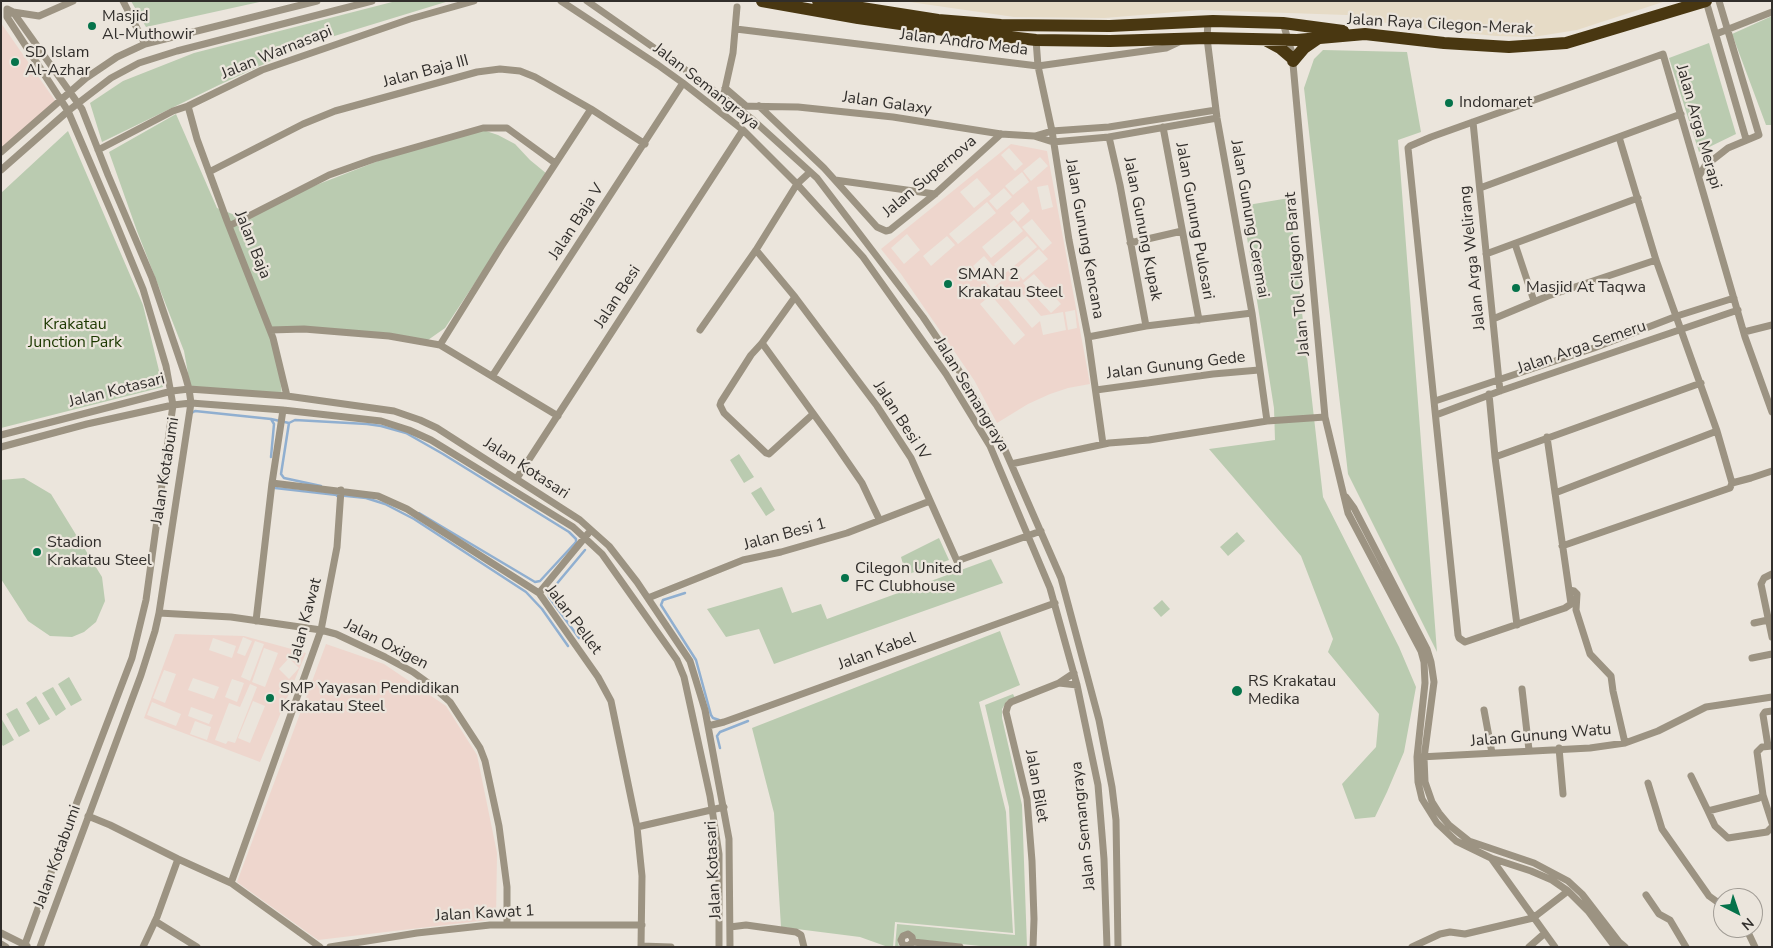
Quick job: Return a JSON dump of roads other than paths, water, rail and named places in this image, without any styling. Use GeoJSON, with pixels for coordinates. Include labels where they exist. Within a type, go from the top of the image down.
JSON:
{"type":"FeatureCollection","features":[{"type":"Feature","properties":{"kind":"highway","name":"Jalan Raya Cilegon-Merak"},"geometry":{"type":"LineString","coordinates":[[762,1],[917,27],[1036,40],[1110,41],[1188,38],[1292,40],[1365,34],[1444,44],[1509,47],[1566,43],[1706,1]]}},
{"type":"Feature","properties":{"kind":"highway"},"geometry":{"type":"LineString","coordinates":[[818,1],[938,20],[1001,25],[1110,26],[1208,22],[1289,24],[1365,34]]}},
{"type":"Feature","properties":{"kind":"highway"},"geometry":{"type":"LineString","coordinates":[[1262,39],[1280,48],[1292,58],[1318,38]]}},
{"type":"Feature","properties":{"kind":"street"},"geometry":{"type":"LineString","coordinates":[[10,14],[40,16],[73,1]]}},
{"type":"Feature","properties":{"kind":"street"},"geometry":{"type":"LineString","coordinates":[[123,1],[145,44]]}},
{"type":"Feature","properties":{"kind":"street"},"geometry":{"type":"LineString","coordinates":[[1,152],[101,67],[117,57],[145,44],[318,1]]}},
{"type":"Feature","properties":{"kind":"street"},"geometry":{"type":"LineString","coordinates":[[1,170],[78,103],[112,78],[139,63],[177,50],[372,1]]}},
{"type":"Feature","properties":{"kind":"street","name":"Jalan Warnasapi"},"geometry":{"type":"LineString","coordinates":[[98,150],[174,111],[262,70],[410,19],[474,1]]}},
{"type":"Feature","properties":{"kind":"street","name":"Jalan Semangraya"},"geometry":{"type":"LineString","coordinates":[[560,1],[683,83],[742,130],[797,184],[863,257],[946,374],[990,446],[1055,603],[1078,685],[1098,785],[1104,859],[1107,947]]}},
{"type":"Feature","properties":{"kind":"street","name":"Jalan Semangraya"},"geometry":{"type":"LineString","coordinates":[[587,1],[752,119],[810,172],[827,190],[938,339],[994,429],[1061,578],[1099,720],[1112,787],[1118,858],[1118,947]]}},
{"type":"Feature","properties":{"kind":"street"},"geometry":{"type":"LineString","coordinates":[[1706,1],[1746,139]]}},
{"type":"Feature","properties":{"kind":"street"},"geometry":{"type":"LineString","coordinates":[[1699,176],[1705,166],[1716,156],[1746,139],[1759,135],[1719,1]]}},
{"type":"Feature","properties":{"kind":"street"},"geometry":{"type":"LineString","coordinates":[[723,98],[733,53],[737,7]]}},
{"type":"Feature","properties":{"kind":"street"},"geometry":{"type":"LineString","coordinates":[[1716,34],[1772,12]]}},
{"type":"Feature","properties":{"kind":"street","name":"Jalan Kotabumi"},"geometry":{"type":"LineString","coordinates":[[10,14],[78,103],[152,278],[189,389],[190,403],[159,613],[141,675],[40,947]]}},
{"type":"Feature","properties":{"kind":"street","name":"Jalan Kotabumi"},"geometry":{"type":"LineString","coordinates":[[10,14],[68,111],[143,289],[166,366],[173,405],[146,600],[128,671],[69,823],[26,946]]}},
{"type":"Feature","properties":{"kind":"street","name":"Jalan Gunung Ceremai"},"geometry":{"type":"LineString","coordinates":[[1208,22],[1207,38],[1216,114],[1252,313],[1267,421]]}},
{"type":"Feature","properties":{"kind":"street"},"geometry":{"type":"LineString","coordinates":[[1289,24],[1292,40],[1292,58]]}},
{"type":"Feature","properties":{"kind":"street"},"geometry":{"type":"LineString","coordinates":[[1289,24],[1292,40]]}},
{"type":"Feature","properties":{"kind":"street","name":"Jalan Andro Meda"},"geometry":{"type":"LineString","coordinates":[[736,29],[1038,66],[1166,48],[1188,38]]}},
{"type":"Feature","properties":{"kind":"street","name":"Jalan Gunung Kencana"},"geometry":{"type":"LineString","coordinates":[[1036,40],[1038,66],[1052,131],[1088,337],[1103,444]]}},
{"type":"Feature","properties":{"kind":"street","name":"Jalan Arga Merapi"},"geometry":{"type":"LineString","coordinates":[[1435,401],[1407,151],[1410,146],[1663,54],[1744,332],[1772,412]]}},
{"type":"Feature","properties":{"kind":"street","name":"Jalan Tol Cilegon Barat"},"geometry":{"type":"LineString","coordinates":[[1292,58],[1325,417],[1348,513],[1421,651],[1426,683],[1421,757]]}},
{"type":"Feature","properties":{"kind":"street","name":"Jalan Baja III"},"geometry":{"type":"LineString","coordinates":[[209,172],[303,124],[336,111],[477,72],[500,69],[520,71],[551,85],[645,144]]}},
{"type":"Feature","properties":{"kind":"street","name":"Jalan Baja V"},"geometry":{"type":"LineString","coordinates":[[493,375],[683,83]]}},
{"type":"Feature","properties":{"kind":"street"},"geometry":{"type":"LineString","coordinates":[[725,88],[747,106]]}},
{"type":"Feature","properties":{"kind":"street","name":"Jalan Baja"},"geometry":{"type":"LineString","coordinates":[[188,106],[209,172],[270,330],[287,396]]}},
{"type":"Feature","properties":{"kind":"street","name":"Jalan Galaxy"},"geometry":{"type":"LineString","coordinates":[[735,106],[798,107],[893,117],[1001,134],[1034,136],[1053,142],[1109,137],[1163,127],[1216,114]]}},
{"type":"Feature","properties":{"kind":"street"},"geometry":{"type":"LineString","coordinates":[[759,106],[835,180],[935,194]]}},
{"type":"Feature","properties":{"kind":"street"},"geometry":{"type":"LineString","coordinates":[[440,344],[591,109]]}},
{"type":"Feature","properties":{"kind":"street","name":"Jalan Galaxy"},"geometry":{"type":"LineString","coordinates":[[1034,136],[1052,131],[1216,114]]}},
{"type":"Feature","properties":{"kind":"street"},"geometry":{"type":"LineString","coordinates":[[1480,188],[1681,114]]}},
{"type":"Feature","properties":{"kind":"street","name":"Jalan Arga Welirang"},"geometry":{"type":"LineString","coordinates":[[1473,122],[1500,391]]}},
{"type":"Feature","properties":{"kind":"street","name":"Jalan Gunung Pulosari"},"geometry":{"type":"LineString","coordinates":[[1163,127],[1198,320]]}},
{"type":"Feature","properties":{"kind":"street"},"geometry":{"type":"LineString","coordinates":[[229,226],[329,175],[374,158],[483,128],[507,128],[555,163]]}},
{"type":"Feature","properties":{"kind":"street","name":"Jalan Besi"},"geometry":{"type":"LineString","coordinates":[[517,478],[742,130]]}},
{"type":"Feature","properties":{"kind":"street","name":"Jalan Supernova"},"geometry":{"type":"LineString","coordinates":[[835,180],[877,227],[886,231],[890,230],[935,194],[1001,134]]}},
{"type":"Feature","properties":{"kind":"street","name":"Jalan Gunung Kupak"},"geometry":{"type":"LineString","coordinates":[[1109,137],[1146,326]]}},
{"type":"Feature","properties":{"kind":"street"},"geometry":{"type":"LineString","coordinates":[[1562,546],[1730,488],[1732,483],[1701,383],[1656,260],[1619,137]]}},
{"type":"Feature","properties":{"kind":"street"},"geometry":{"type":"LineString","coordinates":[[700,330],[756,250],[797,184],[810,172]]}},
{"type":"Feature","properties":{"kind":"street"},"geometry":{"type":"LineString","coordinates":[[1486,254],[1638,198]]}},
{"type":"Feature","properties":{"kind":"street"},"geometry":{"type":"LineString","coordinates":[[1130,243],[1182,231]]}},
{"type":"Feature","properties":{"kind":"street"},"geometry":{"type":"LineString","coordinates":[[1515,244],[1534,301]]}},
{"type":"Feature","properties":{"kind":"street","name":"Jalan Besi IV"},"geometry":{"type":"LineString","coordinates":[[756,250],[795,296],[877,406],[911,458],[957,561],[1028,536]]}},
{"type":"Feature","properties":{"kind":"street"},"geometry":{"type":"LineString","coordinates":[[1493,319],[1534,301],[1656,260]]}},
{"type":"Feature","properties":{"kind":"street"},"geometry":{"type":"LineString","coordinates":[[795,296],[762,343],[751,355],[720,405],[724,413],[769,454],[813,414]]}},
{"type":"Feature","properties":{"kind":"street","name":"Jalan Arga Semeru"},"geometry":{"type":"LineString","coordinates":[[1435,401],[1594,348],[1677,316],[1734,298]]}},
{"type":"Feature","properties":{"kind":"street","name":"Jalan Arga Semeru"},"geometry":{"type":"LineString","coordinates":[[1436,414],[1489,394],[1738,310]]}},
{"type":"Feature","properties":{"kind":"street"},"geometry":{"type":"LineString","coordinates":[[1088,337],[1146,326],[1252,313]]}},
{"type":"Feature","properties":{"kind":"street"},"geometry":{"type":"LineString","coordinates":[[1744,332],[1772,325]]}},
{"type":"Feature","properties":{"kind":"street"},"geometry":{"type":"LineString","coordinates":[[270,330],[304,329],[389,336],[440,344],[558,416]]}},
{"type":"Feature","properties":{"kind":"street"},"geometry":{"type":"LineString","coordinates":[[762,343],[862,483],[879,519]]}},
{"type":"Feature","properties":{"kind":"street","name":"Jalan Gunung Gede"},"geometry":{"type":"LineString","coordinates":[[1096,390],[1213,374],[1259,370]]}},
{"type":"Feature","properties":{"kind":"street"},"geometry":{"type":"LineString","coordinates":[[1763,384],[1772,381]]}},
{"type":"Feature","properties":{"kind":"street"},"geometry":{"type":"LineString","coordinates":[[1495,456],[1701,383]]}},
{"type":"Feature","properties":{"kind":"street","name":"Jalan Kotasari"},"geometry":{"type":"LineString","coordinates":[[1,434],[172,391],[189,389],[287,396],[394,411],[438,428],[517,478],[591,530],[609,546],[648,598],[690,661],[712,725],[729,839],[730,947]]}},
{"type":"Feature","properties":{"kind":"street"},"geometry":{"type":"LineString","coordinates":[[1489,394],[1495,456],[1517,625]]}},
{"type":"Feature","properties":{"kind":"street"},"geometry":{"type":"LineString","coordinates":[[1435,401],[1458,635],[1465,642],[1568,607],[1571,604],[1547,437]]}},
{"type":"Feature","properties":{"kind":"street","name":"Jalan Kotasari"},"geometry":{"type":"LineString","coordinates":[[1,447],[87,424],[190,403],[391,424],[431,440],[573,527],[602,554],[677,660],[684,677],[712,809],[719,854],[718,947]]}},
{"type":"Feature","properties":{"kind":"street"},"geometry":{"type":"LineString","coordinates":[[391,424],[394,411]]}},
{"type":"Feature","properties":{"kind":"street"},"geometry":{"type":"LineString","coordinates":[[256,621],[272,482],[283,412]]}},
{"type":"Feature","properties":{"kind":"street"},"geometry":{"type":"LineString","coordinates":[[1011,464],[1103,444],[1149,440],[1267,421],[1325,417]]}},
{"type":"Feature","properties":{"kind":"street"},"geometry":{"type":"LineString","coordinates":[[1555,493],[1717,431]]}},
{"type":"Feature","properties":{"kind":"street"},"geometry":{"type":"LineString","coordinates":[[1732,483],[1772,471]]}},
{"type":"Feature","properties":{"kind":"street","name":"Jalan Pellet"},"geometry":{"type":"LineString","coordinates":[[272,482],[341,494],[378,496],[407,509],[539,593],[598,677],[611,700],[637,827],[642,876],[641,947]]}},
{"type":"Feature","properties":{"kind":"street","name":"Jalan Kawat"},"geometry":{"type":"LineString","coordinates":[[231,884],[321,630],[333,572],[341,494]]}},
{"type":"Feature","properties":{"kind":"street","name":"Jalan Besi 1"},"geometry":{"type":"LineString","coordinates":[[648,598],[743,560],[781,552],[847,533],[879,519],[930,501]]}},
{"type":"Feature","properties":{"kind":"street"},"geometry":{"type":"LineString","coordinates":[[539,593],[591,530]]}},
{"type":"Feature","properties":{"kind":"street"},"geometry":{"type":"LineString","coordinates":[[1028,536],[1041,531]]}},
{"type":"Feature","properties":{"kind":"street"},"geometry":{"type":"LineString","coordinates":[[1772,574],[1764,578],[1761,584],[1772,636]]}},
{"type":"Feature","properties":{"kind":"street"},"geometry":{"type":"LineString","coordinates":[[1569,590],[1574,591],[1578,599],[1576,610],[1590,654],[1611,676],[1625,743]]}},
{"type":"Feature","properties":{"kind":"street","name":"Jalan Kabel"},"geometry":{"type":"LineString","coordinates":[[712,725],[1055,603]]}},
{"type":"Feature","properties":{"kind":"street","name":"Jalan Oxigen"},"geometry":{"type":"LineString","coordinates":[[159,613],[231,617],[321,630],[344,637],[413,672],[431,684],[450,702],[480,748],[485,761],[494,796],[507,887],[507,924]]}},
{"type":"Feature","properties":{"kind":"street"},"geometry":{"type":"LineString","coordinates":[[1754,623],[1768,620]]}},
{"type":"Feature","properties":{"kind":"street"},"geometry":{"type":"LineString","coordinates":[[1752,658],[1772,654]]}},
{"type":"Feature","properties":{"kind":"street"},"geometry":{"type":"LineString","coordinates":[[128,671],[141,675]]}},
{"type":"Feature","properties":{"kind":"street","name":"Jalan Bilet"},"geometry":{"type":"LineString","coordinates":[[1033,947],[1032,861],[1027,799],[1006,712],[1008,705],[1012,702],[1059,684],[1074,672]]}},
{"type":"Feature","properties":{"kind":"street"},"geometry":{"type":"LineString","coordinates":[[1059,684],[1078,685]]}},
{"type":"Feature","properties":{"kind":"street"},"geometry":{"type":"LineString","coordinates":[[1522,689],[1529,750]]}},
{"type":"Feature","properties":{"kind":"street","name":"Jalan Gunung Watu"},"geometry":{"type":"LineString","coordinates":[[1421,757],[1559,748],[1590,748],[1625,743],[1658,731],[1706,707],[1772,697]]}},
{"type":"Feature","properties":{"kind":"street"},"geometry":{"type":"LineString","coordinates":[[1484,710],[1492,753]]}},
{"type":"Feature","properties":{"kind":"street"},"geometry":{"type":"LineString","coordinates":[[1772,711],[1764,714],[1770,746],[1762,747],[1757,752],[1762,795],[1772,823]]}},
{"type":"Feature","properties":{"kind":"street"},"geometry":{"type":"LineString","coordinates":[[1559,748],[1563,794]]}},
{"type":"Feature","properties":{"kind":"street"},"geometry":{"type":"LineString","coordinates":[[1421,757],[1418,782],[1422,799],[1437,823],[1456,841],[1471,850],[1531,871],[1552,880],[1568,891],[1588,911],[1615,947]]}},
{"type":"Feature","properties":{"kind":"street"},"geometry":{"type":"LineString","coordinates":[[1421,757],[1429,794],[1439,813],[1449,825],[1469,840],[1534,863],[1568,881],[1582,894],[1619,942],[1625,947]]}},
{"type":"Feature","properties":{"kind":"street"},"geometry":{"type":"LineString","coordinates":[[1691,776],[1715,826],[1728,838],[1767,832],[1772,827]]}},
{"type":"Feature","properties":{"kind":"street"},"geometry":{"type":"LineString","coordinates":[[1648,783],[1662,829],[1709,896],[1713,899]]}},
{"type":"Feature","properties":{"kind":"street"},"geometry":{"type":"LineString","coordinates":[[1708,811],[1759,798],[1762,795]]}},
{"type":"Feature","properties":{"kind":"street"},"geometry":{"type":"LineString","coordinates":[[637,827],[724,807]]}},
{"type":"Feature","properties":{"kind":"street"},"geometry":{"type":"LineString","coordinates":[[88,816],[231,884],[320,947]]}},
{"type":"Feature","properties":{"kind":"street"},"geometry":{"type":"LineString","coordinates":[[1104,859],[1118,858]]}},
{"type":"Feature","properties":{"kind":"street"},"geometry":{"type":"LineString","coordinates":[[1491,858],[1555,947]]}},
{"type":"Feature","properties":{"kind":"street"},"geometry":{"type":"LineString","coordinates":[[143,947],[155,921],[178,859]]}},
{"type":"Feature","properties":{"kind":"street"},"geometry":{"type":"LineString","coordinates":[[1412,947],[1440,934],[1450,932],[1465,934],[1534,918],[1568,891]]}},
{"type":"Feature","properties":{"kind":"street"},"geometry":{"type":"LineString","coordinates":[[1646,895],[1659,914],[1670,920],[1686,947]]}},
{"type":"Feature","properties":{"kind":"street"},"geometry":{"type":"LineString","coordinates":[[155,921],[197,947]]}},
{"type":"Feature","properties":{"kind":"street","name":"Jalan Kawat 1"},"geometry":{"type":"LineString","coordinates":[[330,947],[417,933],[507,924],[642,925]]}},
{"type":"Feature","properties":{"kind":"street"},"geometry":{"type":"LineString","coordinates":[[730,926],[746,925],[796,932],[802,935],[804,947]]}},
{"type":"Feature","properties":{"kind":"street"},"geometry":{"type":"LineString","coordinates":[[1,932],[26,946]]}},
{"type":"Feature","properties":{"kind":"street"},"geometry":{"type":"LineString","coordinates":[[1529,947],[1545,933]]}},
{"type":"Feature","properties":{"kind":"street"},"geometry":{"type":"LineString","coordinates":[[913,942],[960,947]]}},
{"type":"Feature","properties":{"kind":"street"},"geometry":{"type":"LineString","coordinates":[[1,944],[6,947]]}},
{"type":"Feature","properties":{"kind":"street"},"geometry":{"type":"LineString","coordinates":[[641,947],[671,947]]}},
{"type":"Feature","properties":{"kind":"waterway"},"geometry":{"type":"LineString","coordinates":[[190,414],[195,411],[271,419],[274,424],[271,457]]}},
{"type":"Feature","properties":{"kind":"waterway"},"geometry":{"type":"LineString","coordinates":[[271,419],[289,423],[295,420],[367,424],[406,433],[569,532],[576,539],[576,542],[540,581],[535,582],[419,513]]}},
{"type":"Feature","properties":{"kind":"waterway"},"geometry":{"type":"LineString","coordinates":[[289,423],[281,474],[284,478],[321,486]]}},
{"type":"Feature","properties":{"kind":"waterway"},"geometry":{"type":"LineString","coordinates":[[275,488],[337,496]]}},
{"type":"Feature","properties":{"kind":"waterway"},"geometry":{"type":"LineString","coordinates":[[337,495],[366,498],[385,504],[414,519],[526,592],[542,609],[568,646]]}},
{"type":"Feature","properties":{"kind":"waterway"},"geometry":{"type":"LineString","coordinates":[[579,638],[549,597],[549,593],[585,550]]}},
{"type":"Feature","properties":{"kind":"waterway"},"geometry":{"type":"LineString","coordinates":[[685,593],[663,600],[661,605],[696,660],[711,715],[719,720]]}},
{"type":"Feature","properties":{"kind":"waterway"},"geometry":{"type":"LineString","coordinates":[[720,748],[717,736],[720,732],[748,721]]}},
{"type":"Feature","properties":{"kind":"place","name":"Masjid Al-Muthowir"},"geometry":{"type":"Point","coordinates":[92,26]}},
{"type":"Feature","properties":{"kind":"place","name":"SD Islam Al-Azhar"},"geometry":{"type":"Point","coordinates":[15,62]}},
{"type":"Feature","properties":{"kind":"place","name":"Indomaret"},"geometry":{"type":"Point","coordinates":[1449,103]}},
{"type":"Feature","properties":{"kind":"place","name":"SMAN 2 Krakatau Steel"},"geometry":{"type":"Point","coordinates":[948,284]}},
{"type":"Feature","properties":{"kind":"place","name":"Masjid At Taqwa"},"geometry":{"type":"Point","coordinates":[1516,288]}},
{"type":"Feature","properties":{"kind":"place","name":"Stadion Krakatau Steel"},"geometry":{"type":"Point","coordinates":[37,552]}},
{"type":"Feature","properties":{"kind":"place","name":"Cilegon United FC Clubhouse"},"geometry":{"type":"Point","coordinates":[845,578]}},
{"type":"Feature","properties":{"kind":"place","name":"RS Krakatau Medika"},"geometry":{"type":"Point","coordinates":[1237,691]}},
{"type":"Feature","properties":{"kind":"place","name":"SMP Yayasan Pendidikan Krakatau Steel"},"geometry":{"type":"Point","coordinates":[270,698]}},
{"type":"Feature","properties":{"kind":"park label","name":"Krakatau Junction Park"},"geometry":{"type":"Point","coordinates":[75,334]}}]}
